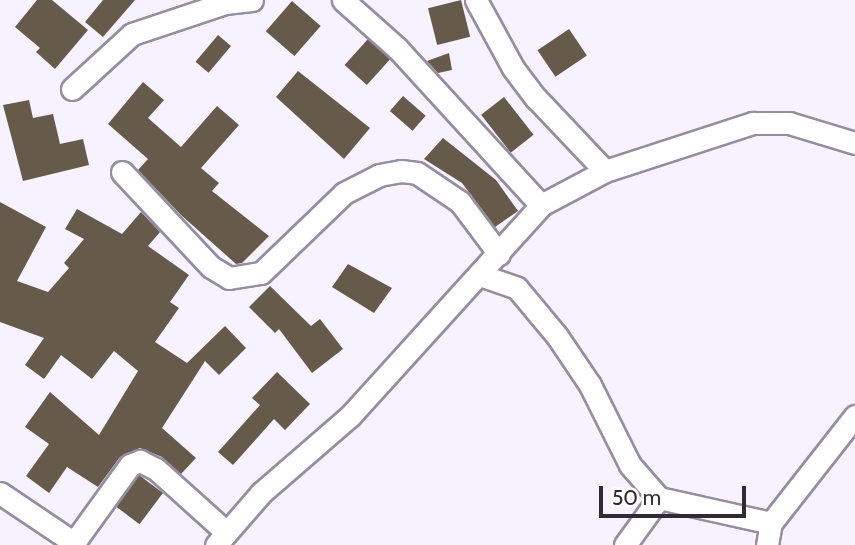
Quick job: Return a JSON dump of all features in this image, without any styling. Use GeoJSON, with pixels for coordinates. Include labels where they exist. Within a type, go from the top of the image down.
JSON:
{"type":"FeatureCollection","features":[{"type":"Feature","properties":{"kind":"street"},"geometry":{"type":"LineString","coordinates":[[72,89],[132,34],[225,3],[252,0]]}},
{"type":"Feature","properties":{"kind":"street"},"geometry":{"type":"LineString","coordinates":[[343,0],[397,48],[541,205]]}},
{"type":"Feature","properties":{"kind":"street"},"geometry":{"type":"LineString","coordinates":[[476,0],[521,78],[606,171]]}},
{"type":"Feature","properties":{"kind":"street"},"geometry":{"type":"LineString","coordinates":[[0,492],[70,540],[78,537],[130,465],[140,461],[156,469],[221,539],[261,493],[324,443],[541,205],[606,171],[753,122],[789,123],[855,143]]}},
{"type":"Feature","properties":{"kind":"street"},"geometry":{"type":"LineString","coordinates":[[122,172],[211,267],[229,278],[261,273],[344,194],[379,175],[401,171],[417,173],[460,202],[499,254]]}},
{"type":"Feature","properties":{"kind":"street"},"geometry":{"type":"LineString","coordinates":[[480,275],[517,288],[557,336],[590,385],[630,465],[659,498],[771,523]]}},
{"type":"Feature","properties":{"kind":"street"},"geometry":{"type":"LineString","coordinates":[[766,545],[771,523],[855,416]]}},
{"type":"Feature","properties":{"kind":"street"},"geometry":{"type":"LineString","coordinates":[[625,545],[659,498]]}},
{"type":"Feature","properties":{"kind":"building"},"geometry":{"type":"Polygon","coordinates":[[[37,0],[52,0],[88,30],[55,69],[36,52],[40,48],[15,27],[37,0]]]}},
{"type":"Feature","properties":{"kind":"building"},"geometry":{"type":"Polygon","coordinates":[[[103,0],[135,0],[103,37],[85,22],[103,0]]]}},
{"type":"Feature","properties":{"kind":"building"},"geometry":{"type":"Polygon","coordinates":[[[461,0],[470,37],[437,45],[428,8],[461,0]]]}},
{"type":"Feature","properties":{"kind":"building"},"geometry":{"type":"Polygon","coordinates":[[[292,1],[321,26],[294,56],[266,31],[292,1]]]}},
{"type":"Feature","properties":{"kind":"building"},"geometry":{"type":"Polygon","coordinates":[[[569,29],[587,56],[555,77],[537,50],[569,29]]]}},
{"type":"Feature","properties":{"kind":"building"},"geometry":{"type":"Polygon","coordinates":[[[218,35],[231,46],[209,73],[196,62],[218,35]]]}},
{"type":"Feature","properties":{"kind":"building"},"geometry":{"type":"Polygon","coordinates":[[[368,39],[390,59],[367,85],[345,65],[368,39]]]}},
{"type":"Feature","properties":{"kind":"building"},"geometry":{"type":"Polygon","coordinates":[[[449,53],[452,70],[438,73],[427,61],[449,53]]]}},
{"type":"Feature","properties":{"kind":"building"},"geometry":{"type":"Polygon","coordinates":[[[298,71],[370,128],[344,159],[276,97],[298,71]]]}},
{"type":"Feature","properties":{"kind":"building"},"geometry":{"type":"Polygon","coordinates":[[[143,82],[164,100],[148,118],[181,147],[217,106],[239,125],[201,168],[219,183],[212,191],[269,236],[242,263],[236,264],[181,215],[138,170],[148,159],[108,124],[143,82]]]}},
{"type":"Feature","properties":{"kind":"building"},"geometry":{"type":"Polygon","coordinates":[[[403,96],[426,116],[413,131],[390,111],[403,96]]]}},
{"type":"Feature","properties":{"kind":"building"},"geometry":{"type":"Polygon","coordinates":[[[504,97],[534,135],[511,153],[481,115],[504,97]]]}},
{"type":"Feature","properties":{"kind":"building"},"geometry":{"type":"Polygon","coordinates":[[[29,100],[33,118],[53,114],[60,144],[83,139],[89,165],[23,181],[3,105],[29,100]]]}},
{"type":"Feature","properties":{"kind":"building"},"geometry":{"type":"Polygon","coordinates":[[[443,138],[496,180],[518,211],[495,227],[462,183],[424,159],[443,138]]]}},
{"type":"Feature","properties":{"kind":"building"},"geometry":{"type":"Polygon","coordinates":[[[0,202],[46,227],[17,281],[48,292],[69,268],[64,263],[84,239],[65,229],[77,209],[122,234],[141,212],[160,232],[148,246],[189,275],[170,302],[179,308],[155,342],[187,363],[225,326],[246,348],[219,375],[205,361],[162,428],[196,458],[181,474],[162,457],[140,448],[120,457],[98,487],[67,467],[49,493],[26,476],[49,444],[25,427],[50,392],[99,435],[138,371],[114,351],[92,379],[61,355],[44,379],[25,365],[44,338],[0,322],[0,202]]]}},
{"type":"Feature","properties":{"kind":"building"},"geometry":{"type":"Polygon","coordinates":[[[348,264],[392,288],[374,313],[332,287],[348,264]]]}},
{"type":"Feature","properties":{"kind":"building"},"geometry":{"type":"Polygon","coordinates":[[[270,286],[311,326],[320,319],[343,349],[312,373],[279,329],[275,333],[249,307],[270,286]]]}},
{"type":"Feature","properties":{"kind":"building"},"geometry":{"type":"Polygon","coordinates":[[[277,372],[310,404],[285,430],[274,419],[233,465],[218,452],[260,405],[252,398],[277,372]]]}},
{"type":"Feature","properties":{"kind":"building"},"geometry":{"type":"Polygon","coordinates":[[[139,475],[163,493],[139,524],[116,506],[139,475]]]}}]}
